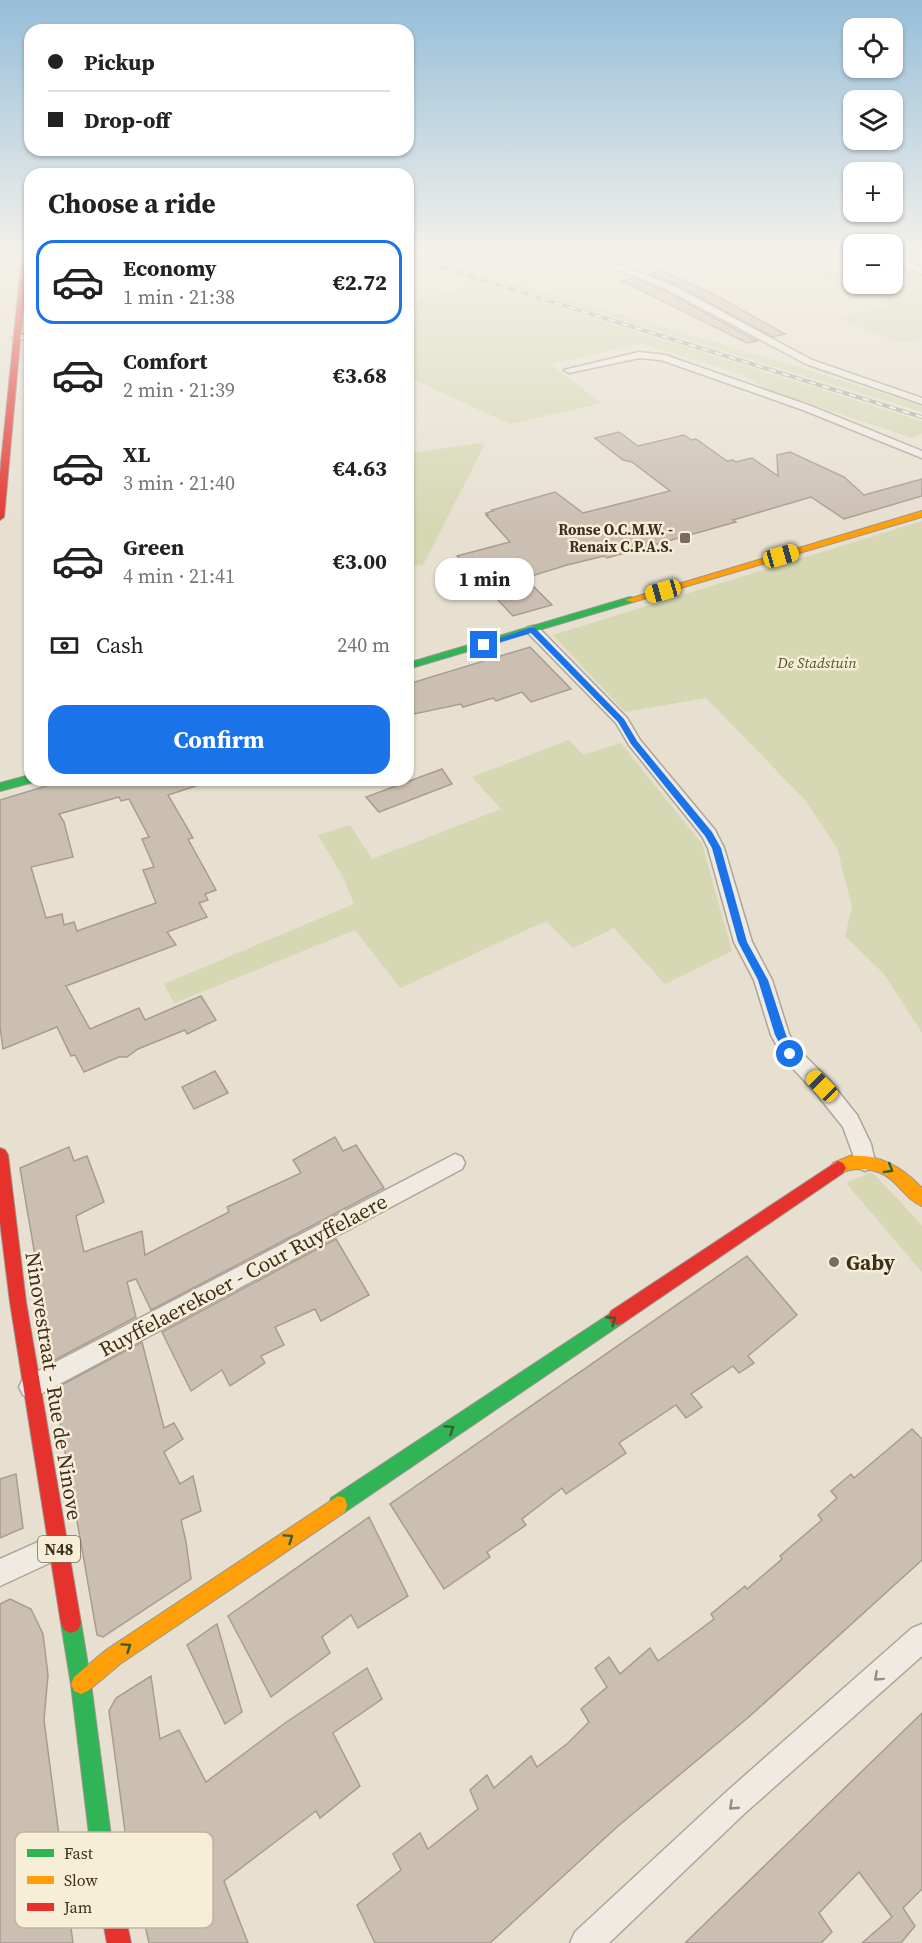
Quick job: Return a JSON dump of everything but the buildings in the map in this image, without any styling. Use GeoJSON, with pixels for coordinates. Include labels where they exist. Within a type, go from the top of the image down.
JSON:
{"type":"FeatureCollection","features":[{"type":"Feature","properties":{"kind":"main road"},"geometry":{"type":"LineString","coordinates":[[0,517],[23,346]]}},
{"type":"Feature","properties":{"kind":"main road"},"geometry":{"type":"LineString","coordinates":[[414,664],[922,514]]}},
{"type":"Feature","properties":{"kind":"main road"},"geometry":{"type":"LineString","coordinates":[[0,787],[24,781]]}},
{"type":"Feature","properties":{"kind":"main road","name":"Ninovestraat - Rue de Ninove"},"geometry":{"type":"LineString","coordinates":[[0,1155],[18,1302],[81,1684],[99,1832]]}},
{"type":"Feature","properties":{"kind":"main road"},"geometry":{"type":"LineString","coordinates":[[81,1684],[113,1657],[846,1162],[866,1162],[892,1167],[922,1199]]}},
{"type":"Feature","properties":{"kind":"main road","name":"Ninovestraat - Rue de Ninove"},"geometry":{"type":"LineString","coordinates":[[116,1928],[119,1943]]}},
{"type":"Feature","properties":{"kind":"street"},"geometry":{"type":"LineString","coordinates":[[779,346],[809,362],[922,401]]}},
{"type":"Feature","properties":{"kind":"street"},"geometry":{"type":"LineString","coordinates":[[568,370],[639,355],[662,357],[807,408],[922,455]]}},
{"type":"Feature","properties":{"kind":"street"},"geometry":{"type":"LineString","coordinates":[[533,630],[617,715],[634,742],[709,834],[717,848],[743,942],[763,980],[780,1035],[790,1054],[822,1086],[850,1121],[861,1144],[866,1162]]}},
{"type":"Feature","properties":{"kind":"street","name":"Ruyffelaerekoer - Cour Ruyffelaere"},"geometry":{"type":"LineString","coordinates":[[31,1387],[455,1162]]}},
{"type":"Feature","properties":{"kind":"street"},"geometry":{"type":"LineString","coordinates":[[0,1573],[58,1546]]}},
{"type":"Feature","properties":{"kind":"street"},"geometry":{"type":"LineString","coordinates":[[586,1943],[735,1803],[922,1638]]}},
{"type":"Feature","properties":{"kind":"green space"},"geometry":{"type":"Polygon","coordinates":[[[414,346],[635,346],[550,364],[602,403],[510,424],[414,380],[414,346]]]}},
{"type":"Feature","properties":{"kind":"green space"},"geometry":{"type":"Polygon","coordinates":[[[648,346],[680,346],[922,421],[922,434],[912,438],[765,389],[743,375],[648,346]]]}},
{"type":"Feature","properties":{"kind":"green space"},"geometry":{"type":"Polygon","coordinates":[[[706,346],[726,346],[798,367],[922,406],[922,412],[706,346]]]}},
{"type":"Feature","properties":{"kind":"green space"},"geometry":{"type":"Polygon","coordinates":[[[478,443],[483,443],[484,446],[423,565],[414,566],[414,453],[478,443]]]}},
{"type":"Feature","properties":{"kind":"green space","name":"De Stadstuin"},"geometry":{"type":"Polygon","coordinates":[[[922,521],[922,1033],[884,974],[845,936],[852,907],[837,848],[805,800],[706,698],[625,712],[553,635],[922,521]]]}},
{"type":"Feature","properties":{"kind":"green space"},"geometry":{"type":"Polygon","coordinates":[[[569,740],[583,755],[621,743],[702,844],[732,951],[665,984],[614,928],[573,948],[546,921],[400,988],[355,930],[174,1003],[164,984],[354,904],[343,877],[318,835],[350,825],[372,859],[501,809],[472,777],[569,740]]]}},
{"type":"Feature","properties":{"kind":"green space"},"geometry":{"type":"Polygon","coordinates":[[[872,1172],[922,1225],[922,1272],[846,1183],[872,1172]]]}},
{"type":"Feature","properties":{"kind":"railway"},"geometry":{"type":"LineString","coordinates":[[693,346],[922,417]]}},
{"type":"Feature","properties":{"kind":"traffic: fast"},"geometry":{"type":"LineString","coordinates":[[414,664],[630,600]]}},
{"type":"Feature","properties":{"kind":"traffic: fast"},"geometry":{"type":"LineString","coordinates":[[0,787],[24,781]]}},
{"type":"Feature","properties":{"kind":"traffic: fast"},"geometry":{"type":"LineString","coordinates":[[338,1505],[617,1317]]}},
{"type":"Feature","properties":{"kind":"traffic: fast"},"geometry":{"type":"LineString","coordinates":[[71,1623],[100,1832]]}},
{"type":"Feature","properties":{"kind":"traffic: slow"},"geometry":{"type":"LineString","coordinates":[[630,600],[922,514]]}},
{"type":"Feature","properties":{"kind":"traffic: slow"},"geometry":{"type":"LineString","coordinates":[[838,1168],[853,1163],[882,1166],[897,1174],[922,1199]]}},
{"type":"Feature","properties":{"kind":"traffic: slow"},"geometry":{"type":"LineString","coordinates":[[81,1684],[113,1657],[338,1505]]}},
{"type":"Feature","properties":{"kind":"traffic: jam"},"geometry":{"type":"LineString","coordinates":[[0,517],[16,346]]}},
{"type":"Feature","properties":{"kind":"traffic: jam"},"geometry":{"type":"LineString","coordinates":[[0,1155],[18,1302],[71,1623]]}},
{"type":"Feature","properties":{"kind":"traffic: jam"},"geometry":{"type":"LineString","coordinates":[[617,1317],[838,1168]]}},
{"type":"Feature","properties":{"kind":"traffic: jam"},"geometry":{"type":"LineString","coordinates":[[116,1928],[119,1943]]}},
{"type":"Feature","properties":{"kind":"place","name":"Ronse O.C.M.W. - Renaix C.P.A.S."},"geometry":{"type":"Point","coordinates":[685,538]}},
{"type":"Feature","properties":{"kind":"place","name":"Gaby"},"geometry":{"type":"Point","coordinates":[834,1262]}},
{"type":"Feature","properties":{"kind":"route"},"geometry":{"type":"LineString","coordinates":[[484,645],[533,630],[622,721],[634,742],[709,834],[717,848],[727,891],[743,942],[763,980],[780,1035],[790,1054]]}}]}
